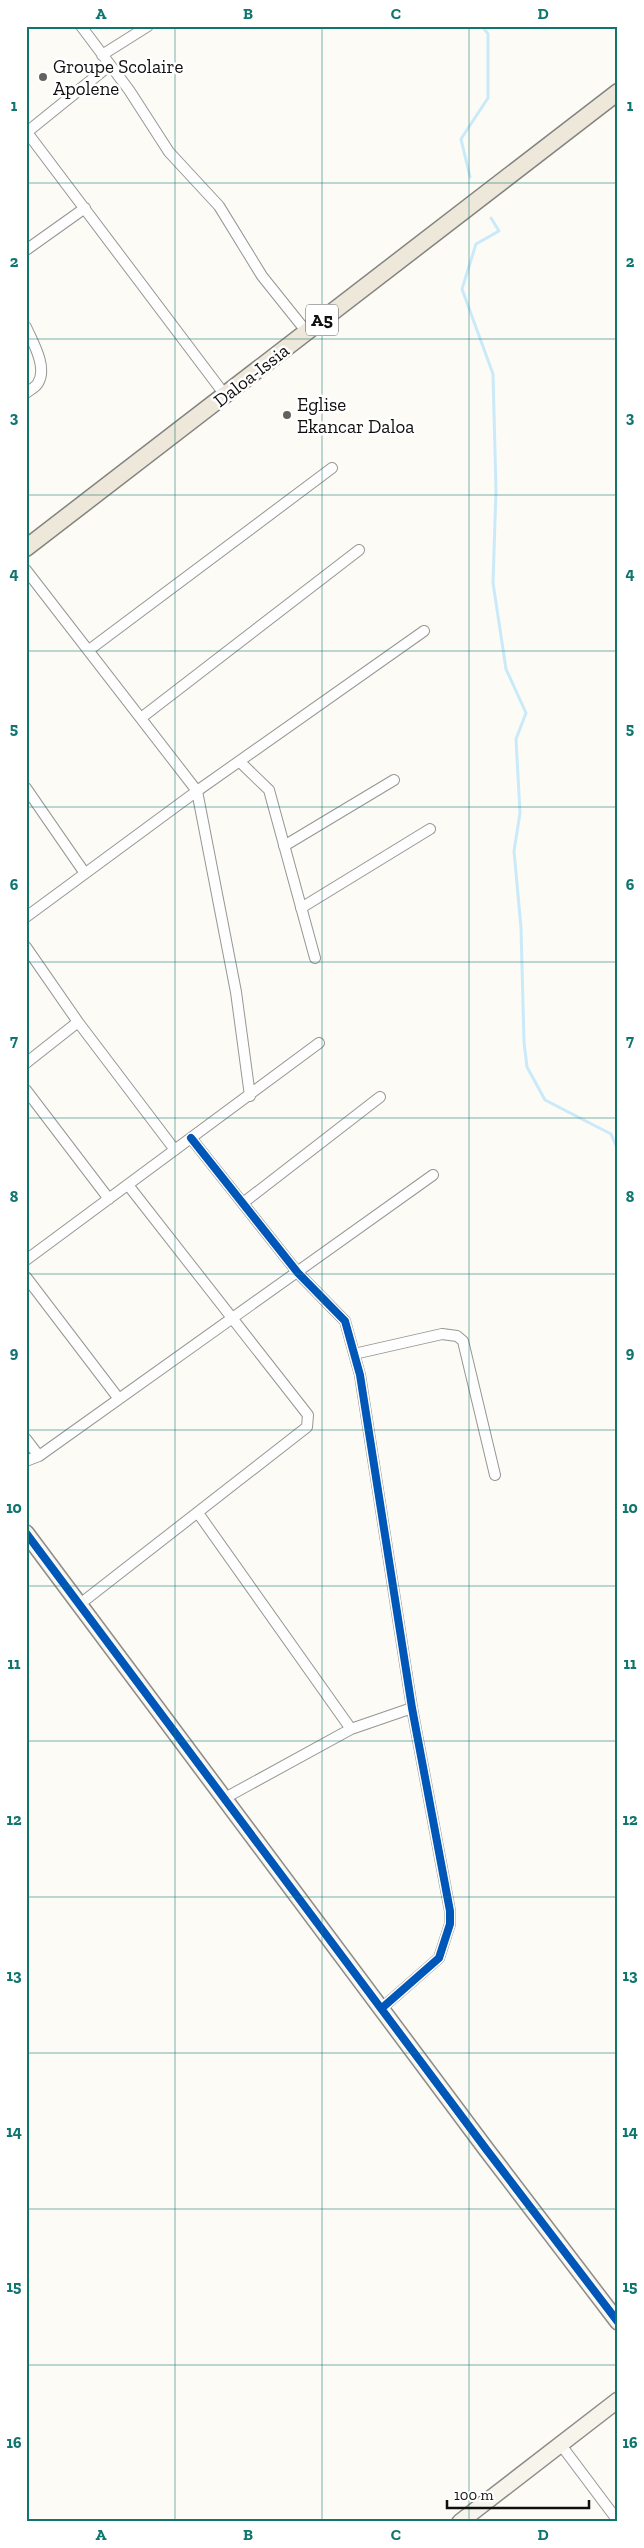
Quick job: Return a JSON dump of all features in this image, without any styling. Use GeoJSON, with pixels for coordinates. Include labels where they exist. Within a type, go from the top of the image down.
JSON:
{"type":"FeatureCollection","features":[{"type":"Feature","properties":{"kind":"main road","name":"Daloa-Issia"},"geometry":{"type":"LineString","coordinates":[[26,548],[618,92]]}},
{"type":"Feature","properties":{"kind":"street"},"geometry":{"type":"LineString","coordinates":[[81,26],[169,152],[219,206],[262,276],[306,331]]}},
{"type":"Feature","properties":{"kind":"street"},"geometry":{"type":"LineString","coordinates":[[102,55],[148,26]]}},
{"type":"Feature","properties":{"kind":"street"},"geometry":{"type":"LineString","coordinates":[[110,65],[27,132],[225,396]]}},
{"type":"Feature","properties":{"kind":"street"},"geometry":{"type":"LineString","coordinates":[[26,250],[85,208]]}},
{"type":"Feature","properties":{"kind":"street"},"geometry":{"type":"LineString","coordinates":[[26,327],[39,357],[41,371],[38,383],[26,393]]}},
{"type":"Feature","properties":{"kind":"street"},"geometry":{"type":"LineString","coordinates":[[88,650],[332,468]]}},
{"type":"Feature","properties":{"kind":"street"},"geometry":{"type":"LineString","coordinates":[[141,718],[359,550]]}},
{"type":"Feature","properties":{"kind":"street"},"geometry":{"type":"LineString","coordinates":[[26,570],[197,791],[236,992],[250,1096]]}},
{"type":"Feature","properties":{"kind":"street"},"geometry":{"type":"LineString","coordinates":[[26,917],[84,872],[424,630]]}},
{"type":"Feature","properties":{"kind":"street"},"geometry":{"type":"LineString","coordinates":[[240,762],[269,790],[315,958]]}},
{"type":"Feature","properties":{"kind":"street"},"geometry":{"type":"LineString","coordinates":[[284,846],[394,780]]}},
{"type":"Feature","properties":{"kind":"street"},"geometry":{"type":"LineString","coordinates":[[26,788],[84,872]]}},
{"type":"Feature","properties":{"kind":"street"},"geometry":{"type":"LineString","coordinates":[[301,908],[430,829]]}},
{"type":"Feature","properties":{"kind":"street"},"geometry":{"type":"LineString","coordinates":[[26,947],[78,1022],[175,1150]]}},
{"type":"Feature","properties":{"kind":"street"},"geometry":{"type":"LineString","coordinates":[[26,1063],[78,1022]]}},
{"type":"Feature","properties":{"kind":"street"},"geometry":{"type":"LineString","coordinates":[[26,1260],[250,1096],[319,1043]]}},
{"type":"Feature","properties":{"kind":"street"},"geometry":{"type":"LineString","coordinates":[[26,1090],[109,1199]]}},
{"type":"Feature","properties":{"kind":"street"},"geometry":{"type":"LineString","coordinates":[[243,1203],[380,1096]]}},
{"type":"Feature","properties":{"kind":"street"},"geometry":{"type":"LineString","coordinates":[[191,1138],[298,1273],[344,1321],[360,1375],[412,1708],[450,1911],[450,1924],[439,1958],[382,2008]]}},
{"type":"Feature","properties":{"kind":"street"},"geometry":{"type":"LineString","coordinates":[[26,1461],[39,1456],[433,1175]]}},
{"type":"Feature","properties":{"kind":"street"},"geometry":{"type":"LineString","coordinates":[[80,1604],[307,1427],[308,1416],[128,1185]]}},
{"type":"Feature","properties":{"kind":"street"},"geometry":{"type":"LineString","coordinates":[[26,1277],[119,1399]]}},
{"type":"Feature","properties":{"kind":"street"},"geometry":{"type":"LineString","coordinates":[[354,1354],[442,1334],[457,1336],[463,1340],[495,1475]]}},
{"type":"Feature","properties":{"kind":"street"},"geometry":{"type":"LineString","coordinates":[[26,1439],[39,1456]]}},
{"type":"Feature","properties":{"kind":"street"},"geometry":{"type":"LineString","coordinates":[[198,1513],[351,1729]]}},
{"type":"Feature","properties":{"kind":"street"},"geometry":{"type":"LineString","coordinates":[[26,1533],[618,2322]]}},
{"type":"Feature","properties":{"kind":"street"},"geometry":{"type":"LineString","coordinates":[[225,1798],[351,1729],[412,1708]]}},
{"type":"Feature","properties":{"kind":"street"},"geometry":{"type":"LineString","coordinates":[[460,2522],[618,2400]]}},
{"type":"Feature","properties":{"kind":"street"},"geometry":{"type":"LineString","coordinates":[[561,2445],[618,2522]]}},
{"type":"Feature","properties":{"kind":"waterway"},"geometry":{"type":"LineString","coordinates":[[470,177],[461,139],[488,98],[488,34],[482,26]]}},
{"type":"Feature","properties":{"kind":"waterway"},"geometry":{"type":"LineString","coordinates":[[491,218],[499,231],[476,244],[462,289],[493,374],[496,490],[493,583],[506,669],[526,713],[516,739],[520,813],[514,851],[521,928],[524,1042],[527,1067],[545,1100],[611,1134],[618,1150]]}},
{"type":"Feature","properties":{"kind":"waterway"},"geometry":{"type":"LineString","coordinates":[[618,1219],[618,1225]]}},
{"type":"Feature","properties":{"kind":"cycle path"},"geometry":{"type":"LineString","coordinates":[[191,1138],[298,1273],[345,1321],[360,1375],[412,1708],[450,1911],[450,1924],[439,1958],[382,2008]]}},
{"type":"Feature","properties":{"kind":"cycle path"},"geometry":{"type":"LineString","coordinates":[[26,1533],[486,2149],[618,2322]]}},
{"type":"Feature","properties":{"kind":"place","name":"Groupe Scolaire Apolene"},"geometry":{"type":"Point","coordinates":[43,77]}},
{"type":"Feature","properties":{"kind":"place","name":"Eglise Ekancar Daloa"},"geometry":{"type":"Point","coordinates":[287,415]}}]}
